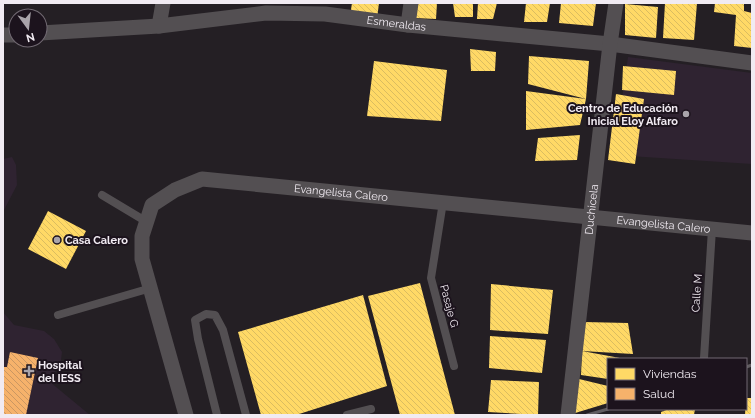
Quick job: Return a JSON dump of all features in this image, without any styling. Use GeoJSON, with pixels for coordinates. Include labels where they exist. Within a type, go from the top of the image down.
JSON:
{"type":"FeatureCollection","features":[{"type":"Feature","properties":{"kind":"street"},"geometry":{"type":"LineString","coordinates":[[159,26],[163,3]]}},
{"type":"Feature","properties":{"kind":"street"},"geometry":{"type":"LineString","coordinates":[[408,25],[411,3]]}},
{"type":"Feature","properties":{"kind":"street","name":"Duchicela"},"geometry":{"type":"LineString","coordinates":[[568,415],[610,44],[616,3]]}},
{"type":"Feature","properties":{"kind":"street","name":"Esmeraldas"},"geometry":{"type":"LineString","coordinates":[[48,33],[159,26],[266,13],[325,14],[408,25],[610,44],[752,62]]}},
{"type":"Feature","properties":{"kind":"street","name":"Evangelista Calero"},"geometry":{"type":"LineString","coordinates":[[186,415],[142,259],[142,236],[152,205],[175,190],[202,179],[752,233]]}},
{"type":"Feature","properties":{"kind":"lane"},"geometry":{"type":"LineString","coordinates":[[102,195],[147,222]]}},
{"type":"Feature","properties":{"kind":"lane","name":"Pasaje G"},"geometry":{"type":"LineString","coordinates":[[443,202],[431,278],[454,366]]}},
{"type":"Feature","properties":{"kind":"lane","name":"Calle M"},"geometry":{"type":"LineString","coordinates":[[704,358],[712,229]]}},
{"type":"Feature","properties":{"kind":"lane"},"geometry":{"type":"LineString","coordinates":[[58,315],[151,288]]}},
{"type":"Feature","properties":{"kind":"lane"},"geometry":{"type":"LineString","coordinates":[[217,415],[198,339],[195,320],[206,314],[215,315],[223,330],[246,415]]}},
{"type":"Feature","properties":{"kind":"lane"},"geometry":{"type":"LineString","coordinates":[[347,415],[371,409]]}},
{"type":"Feature","properties":{"kind":"shaded area","name":"Centro de Educación Inicial Eloy Alfaro"},"geometry":{"type":"Polygon","coordinates":[[[628,57],[752,73],[752,164],[614,155],[628,57]]]}},
{"type":"Feature","properties":{"kind":"shaded area"},"geometry":{"type":"Polygon","coordinates":[[[12,157],[16,165],[17,185],[3,212],[3,159],[12,157]]]}},
{"type":"Feature","properties":{"kind":"shaded area","name":"Hospital del IESS"},"geometry":{"type":"Polygon","coordinates":[[[3,312],[14,325],[44,331],[54,339],[62,352],[61,360],[50,382],[90,415],[3,415],[3,312]]]}},
{"type":"Feature","properties":{"kind":"building: Viviendas"},"geometry":{"type":"Polygon","coordinates":[[[352,3],[379,3],[377,19],[350,16],[352,3]]]}},
{"type":"Feature","properties":{"kind":"building: Viviendas"},"geometry":{"type":"Polygon","coordinates":[[[415,3],[437,3],[436,19],[414,18],[415,3]]]}},
{"type":"Feature","properties":{"kind":"building: Viviendas"},"geometry":{"type":"Polygon","coordinates":[[[453,3],[473,3],[473,17],[455,17],[453,3]]]}},
{"type":"Feature","properties":{"kind":"building: Viviendas"},"geometry":{"type":"Polygon","coordinates":[[[478,3],[497,3],[493,19],[477,19],[478,3]]]}},
{"type":"Feature","properties":{"kind":"building: Viviendas"},"geometry":{"type":"Polygon","coordinates":[[[526,3],[550,3],[547,22],[524,22],[526,3]]]}},
{"type":"Feature","properties":{"kind":"building: Viviendas"},"geometry":{"type":"Polygon","coordinates":[[[561,3],[596,3],[593,26],[559,23],[561,3]]]}},
{"type":"Feature","properties":{"kind":"building: Viviendas"},"geometry":{"type":"Polygon","coordinates":[[[665,3],[697,3],[694,40],[663,38],[665,3]]]}},
{"type":"Feature","properties":{"kind":"building: Viviendas"},"geometry":{"type":"Polygon","coordinates":[[[715,3],[744,3],[744,11],[752,13],[752,48],[734,46],[736,15],[714,12],[715,3]]]}},
{"type":"Feature","properties":{"kind":"building: Viviendas"},"geometry":{"type":"Polygon","coordinates":[[[625,4],[658,7],[656,38],[625,35],[625,4]]]}},
{"type":"Feature","properties":{"kind":"building: Viviendas"},"geometry":{"type":"Polygon","coordinates":[[[470,49],[496,52],[495,71],[471,71],[470,49]]]}},
{"type":"Feature","properties":{"kind":"building: Viviendas"},"geometry":{"type":"Polygon","coordinates":[[[529,56],[589,61],[586,99],[528,84],[529,56]]]}},
{"type":"Feature","properties":{"kind":"building: Viviendas"},"geometry":{"type":"Polygon","coordinates":[[[374,61],[447,70],[441,121],[367,116],[374,61]]]}},
{"type":"Feature","properties":{"kind":"building: Viviendas"},"geometry":{"type":"Polygon","coordinates":[[[623,66],[676,71],[674,95],[622,90],[623,66]]]}},
{"type":"Feature","properties":{"kind":"building: Viviendas"},"geometry":{"type":"Polygon","coordinates":[[[526,91],[586,99],[580,125],[526,130],[526,91]]]}},
{"type":"Feature","properties":{"kind":"building: Viviendas"},"geometry":{"type":"Polygon","coordinates":[[[616,94],[644,99],[635,164],[608,160],[616,94]]]}},
{"type":"Feature","properties":{"kind":"building: Viviendas"},"geometry":{"type":"Polygon","coordinates":[[[580,135],[577,160],[535,161],[538,138],[580,135]]]}},
{"type":"Feature","properties":{"kind":"building: Viviendas","name":"Casa Calero"},"geometry":{"type":"Polygon","coordinates":[[[48,211],[86,231],[66,269],[28,249],[48,211]]]}},
{"type":"Feature","properties":{"kind":"building: Viviendas"},"geometry":{"type":"Polygon","coordinates":[[[420,283],[455,415],[400,415],[368,296],[420,283]]]}},
{"type":"Feature","properties":{"kind":"building: Viviendas"},"geometry":{"type":"Polygon","coordinates":[[[491,284],[553,290],[548,334],[490,330],[491,284]]]}},
{"type":"Feature","properties":{"kind":"building: Viviendas"},"geometry":{"type":"Polygon","coordinates":[[[363,295],[387,386],[296,415],[261,415],[238,332],[363,295]]]}},
{"type":"Feature","properties":{"kind":"building: Viviendas"},"geometry":{"type":"Polygon","coordinates":[[[584,322],[628,323],[633,354],[582,351],[584,322]]]}},
{"type":"Feature","properties":{"kind":"building: Viviendas"},"geometry":{"type":"Polygon","coordinates":[[[490,336],[546,340],[542,373],[489,368],[490,336]]]}},
{"type":"Feature","properties":{"kind":"building: Viviendas"},"geometry":{"type":"Polygon","coordinates":[[[582,351],[620,358],[607,358],[607,379],[581,375],[582,351]]]}},
{"type":"Feature","properties":{"kind":"building: Viviendas"},"geometry":{"type":"Polygon","coordinates":[[[579,379],[607,386],[607,403],[572,414],[579,379]]]}},
{"type":"Feature","properties":{"kind":"building: Viviendas"},"geometry":{"type":"Polygon","coordinates":[[[491,380],[539,382],[538,415],[488,412],[491,380]]]}},
{"type":"Feature","properties":{"kind":"building: Viviendas"},"geometry":{"type":"Polygon","coordinates":[[[747,398],[752,398],[752,415],[745,415],[745,410],[747,410],[747,398]]]}},
{"type":"Feature","properties":{"kind":"building: Viviendas"},"geometry":{"type":"Polygon","coordinates":[[[666,410],[695,410],[694,415],[661,415],[661,412],[666,410]]]}},
{"type":"Feature","properties":{"kind":"building: Salud"},"geometry":{"type":"Polygon","coordinates":[[[10,352],[38,358],[26,415],[3,415],[3,367],[7,367],[10,352]]]}},
{"type":"Feature","properties":{"kind":"railway"},"geometry":{"type":"LineString","coordinates":[[747,367],[752,365]]}},
{"type":"Feature","properties":{"kind":"railway"},"geometry":{"type":"LineString","coordinates":[[587,415],[607,409]]}},
{"type":"Feature","properties":{"kind":"place","name":"Centro de Educación Inicial Eloy Alfaro"},"geometry":{"type":"Point","coordinates":[686,114]}},
{"type":"Feature","properties":{"kind":"place","name":"Casa Calero"},"geometry":{"type":"Point","coordinates":[57,240]}},
{"type":"Feature","properties":{"kind":"place","name":"Hospital del IESS"},"geometry":{"type":"Point","coordinates":[29,371]}}]}
